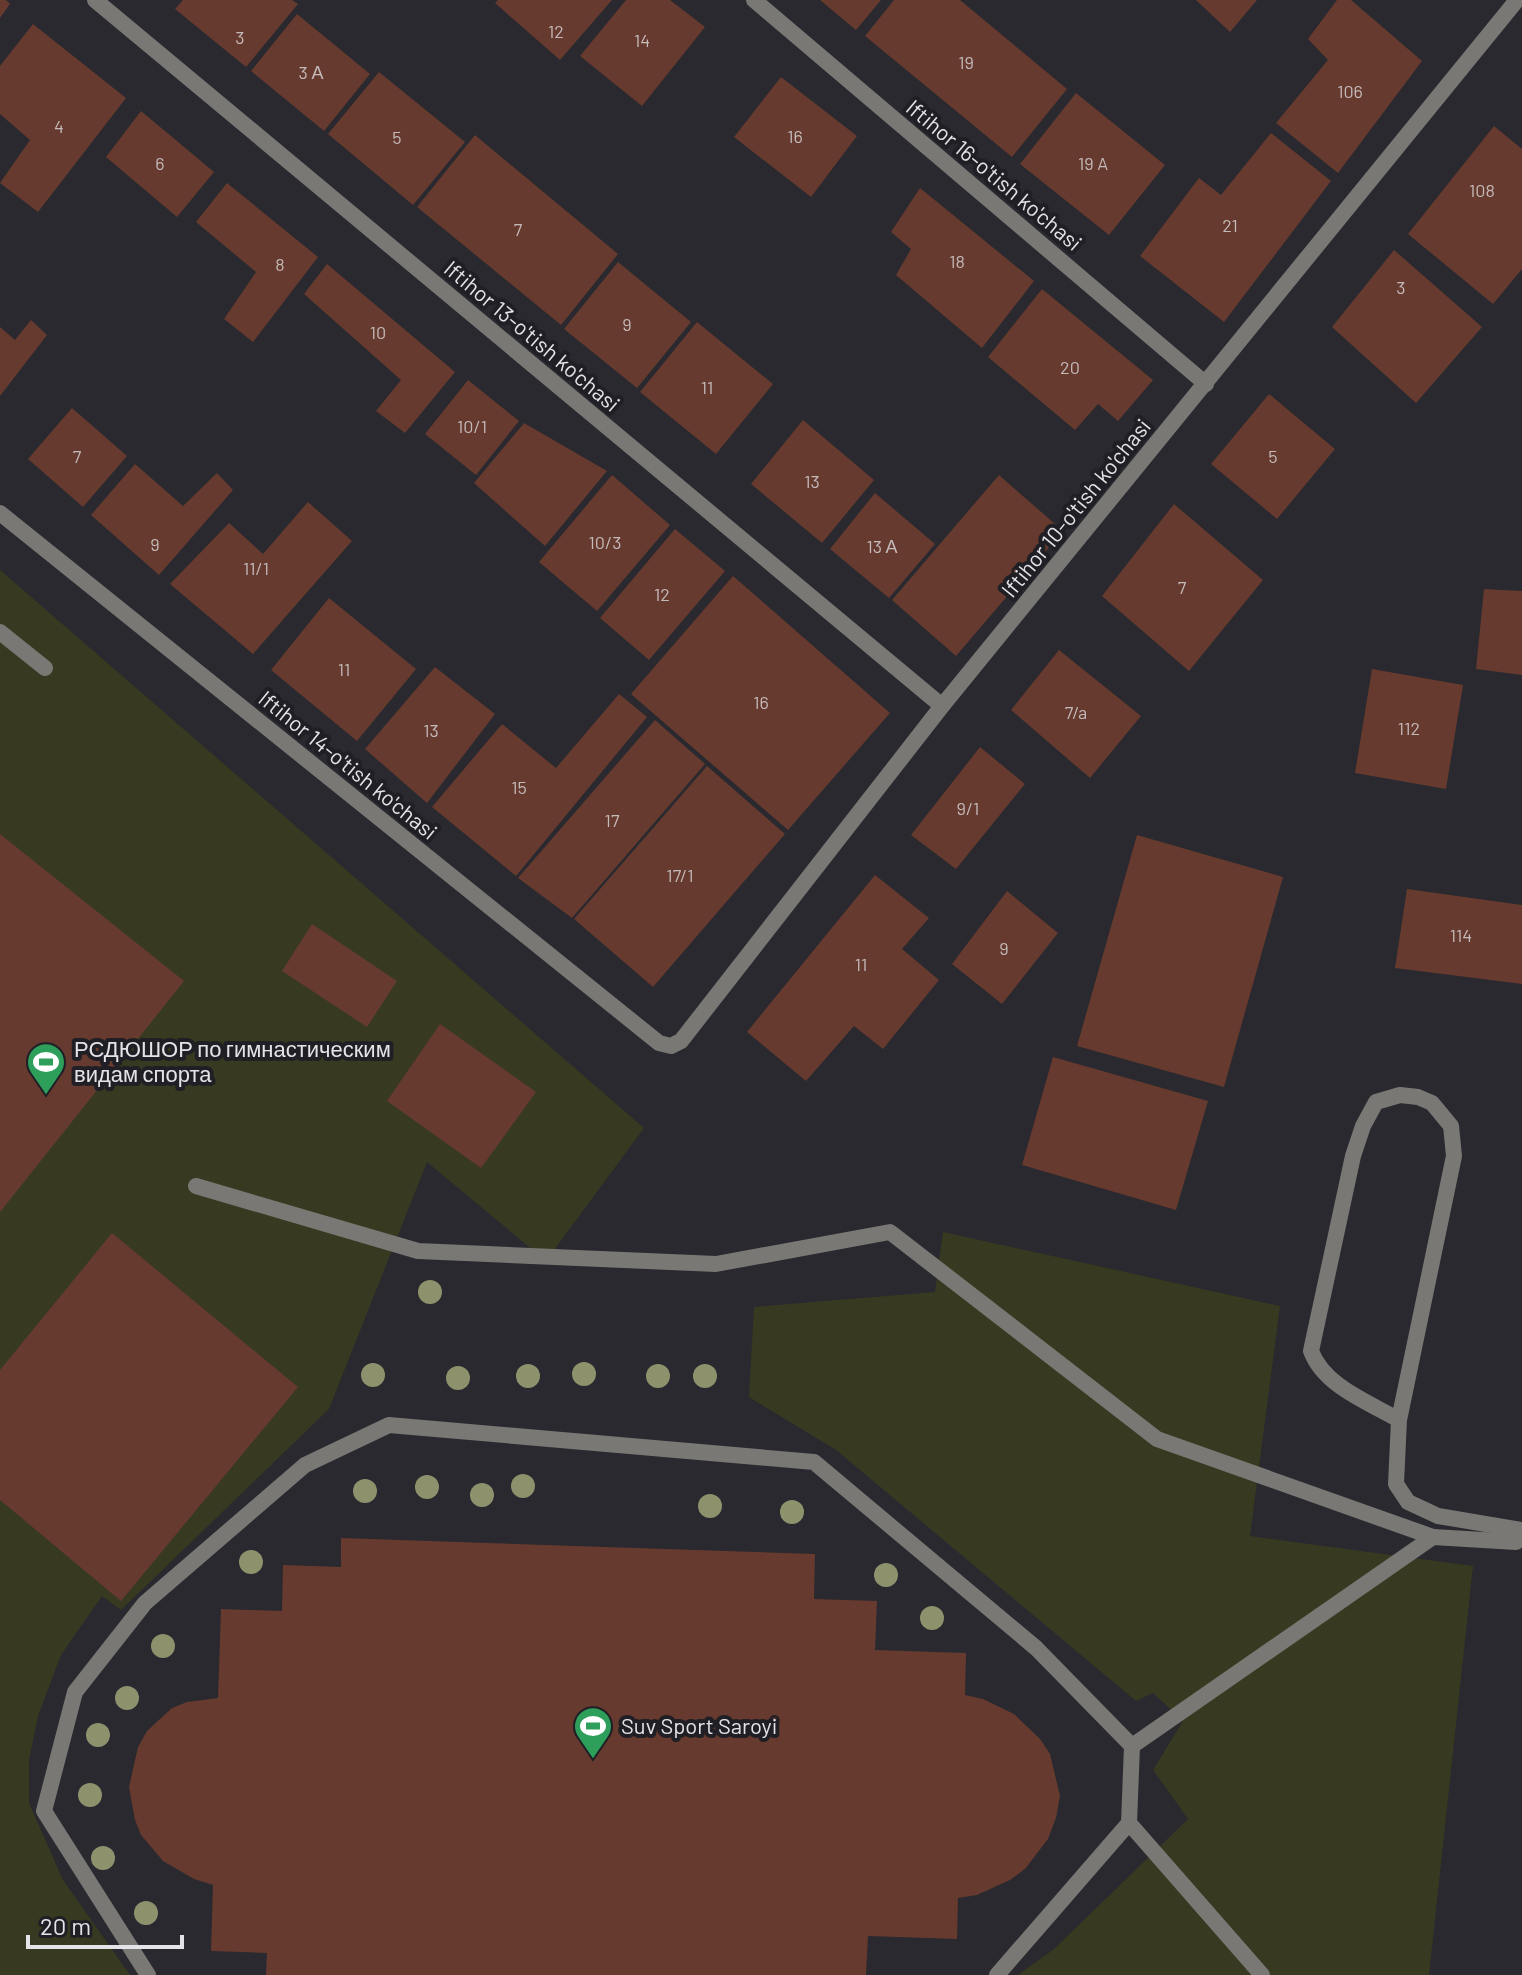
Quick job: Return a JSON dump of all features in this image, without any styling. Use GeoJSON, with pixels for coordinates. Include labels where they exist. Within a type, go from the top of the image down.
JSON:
{"type":"FeatureCollection","features":[{"type":"Feature","properties":{"kind":"street","name":"Iftihor 13-o'tish ko'chasi"},"geometry":{"type":"LineString","coordinates":[[95,0],[942,706]]}},
{"type":"Feature","properties":{"kind":"street","name":"Iftihor 16-o'tish ko'chasi"},"geometry":{"type":"LineString","coordinates":[[754,0],[1206,384]]}},
{"type":"Feature","properties":{"kind":"street","name":"Iftihor 10-o'tish ko'chasi"},"geometry":{"type":"LineString","coordinates":[[671,1046],[681,1041],[942,706],[1517,0]]}},
{"type":"Feature","properties":{"kind":"street","name":"Iftihor 14-o'tish ko'chasi"},"geometry":{"type":"LineString","coordinates":[[0,513],[659,1043],[671,1046]]}},
{"type":"Feature","properties":{"kind":"street"},"geometry":{"type":"LineString","coordinates":[[0,632],[45,668]]}},
{"type":"Feature","properties":{"kind":"street"},"geometry":{"type":"LineString","coordinates":[[1399,1420],[1325,1376],[1311,1351],[1353,1156],[1363,1126],[1376,1102],[1400,1095],[1418,1097],[1432,1103],[1451,1126],[1454,1156],[1399,1420],[1396,1484],[1408,1502],[1438,1516],[1519,1536]]}},
{"type":"Feature","properties":{"kind":"street"},"geometry":{"type":"LineString","coordinates":[[196,1186],[418,1251],[716,1264],[890,1232],[1157,1439],[1433,1537],[1519,1536]]}},
{"type":"Feature","properties":{"kind":"street"},"geometry":{"type":"LineString","coordinates":[[148,1975],[44,1811],[75,1692],[145,1603],[305,1465],[389,1425],[814,1462],[1036,1648],[1132,1746],[1129,1823],[997,1975]]}},
{"type":"Feature","properties":{"kind":"street"},"geometry":{"type":"LineString","coordinates":[[1132,1746],[1433,1537]]}},
{"type":"Feature","properties":{"kind":"street"},"geometry":{"type":"LineString","coordinates":[[1129,1823],[1262,1975]]}},
{"type":"Feature","properties":{"kind":"green space"},"geometry":{"type":"Polygon","coordinates":[[[0,570],[644,1128],[546,1261],[427,1162],[329,1409],[121,1610],[102,1596],[61,1655],[38,1716],[29,1760],[29,1803],[63,1880],[130,1975],[0,1975],[0,570]]]}},
{"type":"Feature","properties":{"kind":"green space"},"geometry":{"type":"Polygon","coordinates":[[[943,1232],[1280,1306],[1250,1536],[1473,1566],[1429,1975],[1018,1975],[1054,1949],[1188,1819],[1153,1770],[1183,1721],[1153,1693],[1136,1701],[836,1450],[749,1397],[754,1307],[935,1292],[943,1232]]]}},
{"type":"Feature","properties":{"kind":"building"},"geometry":{"type":"Polygon","coordinates":[[[0,0],[10,4],[0,18],[0,0]]]}},
{"type":"Feature","properties":{"kind":"building"},"geometry":{"type":"Polygon","coordinates":[[[183,0],[292,0],[298,4],[246,67],[175,9],[183,0]]]}},
{"type":"Feature","properties":{"kind":"building"},"geometry":{"type":"Polygon","coordinates":[[[498,0],[612,0],[560,60],[495,3],[498,0]]]}},
{"type":"Feature","properties":{"kind":"building"},"geometry":{"type":"Polygon","coordinates":[[[626,0],[670,0],[705,27],[642,106],[580,56],[626,0]]]}},
{"type":"Feature","properties":{"kind":"building"},"geometry":{"type":"Polygon","coordinates":[[[820,0],[881,0],[856,30],[820,0]]]}},
{"type":"Feature","properties":{"kind":"building"},"geometry":{"type":"Polygon","coordinates":[[[894,0],[960,0],[1067,89],[1012,157],[865,36],[894,0]]]}},
{"type":"Feature","properties":{"kind":"building"},"geometry":{"type":"Polygon","coordinates":[[[1196,0],[1257,0],[1230,32],[1196,0]]]}},
{"type":"Feature","properties":{"kind":"building"},"geometry":{"type":"Polygon","coordinates":[[[1337,0],[1351,0],[1422,61],[1338,173],[1276,123],[1328,60],[1308,39],[1337,0]]]}},
{"type":"Feature","properties":{"kind":"building"},"geometry":{"type":"Polygon","coordinates":[[[297,14],[370,74],[324,131],[251,71],[297,14]]]}},
{"type":"Feature","properties":{"kind":"building"},"geometry":{"type":"Polygon","coordinates":[[[33,24],[126,98],[38,212],[0,183],[30,140],[0,114],[0,66],[33,24]]]}},
{"type":"Feature","properties":{"kind":"building"},"geometry":{"type":"Polygon","coordinates":[[[379,72],[465,142],[413,205],[328,134],[379,72]]]}},
{"type":"Feature","properties":{"kind":"building"},"geometry":{"type":"Polygon","coordinates":[[[781,77],[857,136],[811,197],[734,137],[781,77]]]}},
{"type":"Feature","properties":{"kind":"building"},"geometry":{"type":"Polygon","coordinates":[[[1076,93],[1165,165],[1109,235],[1020,164],[1076,93]]]}},
{"type":"Feature","properties":{"kind":"building"},"geometry":{"type":"Polygon","coordinates":[[[141,111],[214,172],[177,217],[106,157],[141,111]]]}},
{"type":"Feature","properties":{"kind":"building"},"geometry":{"type":"Polygon","coordinates":[[[1494,126],[1522,149],[1522,269],[1493,304],[1408,234],[1494,126]]]}},
{"type":"Feature","properties":{"kind":"building"},"geometry":{"type":"Polygon","coordinates":[[[1271,133],[1331,181],[1224,322],[1140,256],[1199,178],[1221,195],[1271,133]]]}},
{"type":"Feature","properties":{"kind":"building"},"geometry":{"type":"Polygon","coordinates":[[[475,135],[618,254],[561,325],[417,207],[475,135]]]}},
{"type":"Feature","properties":{"kind":"building"},"geometry":{"type":"Polygon","coordinates":[[[227,183],[318,257],[253,342],[224,319],[256,272],[196,222],[227,183]]]}},
{"type":"Feature","properties":{"kind":"building"},"geometry":{"type":"Polygon","coordinates":[[[920,188],[1034,281],[982,348],[896,275],[911,249],[891,232],[920,188]]]}},
{"type":"Feature","properties":{"kind":"building"},"geometry":{"type":"Polygon","coordinates":[[[1394,250],[1482,327],[1416,403],[1332,327],[1394,250]]]}},
{"type":"Feature","properties":{"kind":"building"},"geometry":{"type":"Polygon","coordinates":[[[618,262],[691,322],[637,388],[564,329],[618,262]]]}},
{"type":"Feature","properties":{"kind":"building"},"geometry":{"type":"Polygon","coordinates":[[[327,264],[455,372],[405,433],[376,411],[401,380],[304,294],[327,264]]]}},
{"type":"Feature","properties":{"kind":"building"},"geometry":{"type":"Polygon","coordinates":[[[1042,289],[1153,380],[1118,421],[1098,404],[1075,430],[988,357],[1042,289]]]}},
{"type":"Feature","properties":{"kind":"building"},"geometry":{"type":"Polygon","coordinates":[[[31,320],[47,335],[0,396],[0,327],[15,340],[31,320]]]}},
{"type":"Feature","properties":{"kind":"building"},"geometry":{"type":"Polygon","coordinates":[[[697,322],[773,384],[716,454],[640,392],[697,322]]]}},
{"type":"Feature","properties":{"kind":"building"},"geometry":{"type":"Polygon","coordinates":[[[468,380],[519,421],[476,475],[425,434],[468,380]]]}},
{"type":"Feature","properties":{"kind":"building"},"geometry":{"type":"Polygon","coordinates":[[[1269,394],[1335,449],[1277,519],[1211,464],[1269,394]]]}},
{"type":"Feature","properties":{"kind":"building"},"geometry":{"type":"Polygon","coordinates":[[[72,408],[127,456],[83,507],[28,459],[72,408]]]}},
{"type":"Feature","properties":{"kind":"building"},"geometry":{"type":"Polygon","coordinates":[[[803,420],[874,480],[822,543],[751,484],[803,420]]]}},
{"type":"Feature","properties":{"kind":"building"},"geometry":{"type":"Polygon","coordinates":[[[524,423],[607,471],[545,546],[474,483],[524,423]]]}},
{"type":"Feature","properties":{"kind":"building"},"geometry":{"type":"Polygon","coordinates":[[[135,464],[183,506],[217,473],[233,490],[159,575],[91,515],[135,464]]]}},
{"type":"Feature","properties":{"kind":"building"},"geometry":{"type":"Polygon","coordinates":[[[612,475],[670,525],[597,611],[539,562],[612,475]]]}},
{"type":"Feature","properties":{"kind":"building"},"geometry":{"type":"Polygon","coordinates":[[[999,475],[1063,531],[956,656],[892,600],[999,475]]]}},
{"type":"Feature","properties":{"kind":"building"},"geometry":{"type":"Polygon","coordinates":[[[875,493],[935,544],[889,598],[830,549],[875,493]]]}},
{"type":"Feature","properties":{"kind":"building"},"geometry":{"type":"Polygon","coordinates":[[[308,502],[352,541],[253,654],[170,584],[229,523],[263,554],[308,502]]]}},
{"type":"Feature","properties":{"kind":"building"},"geometry":{"type":"Polygon","coordinates":[[[1174,504],[1263,580],[1189,671],[1102,596],[1174,504]]]}},
{"type":"Feature","properties":{"kind":"building"},"geometry":{"type":"Polygon","coordinates":[[[675,529],[725,571],[649,660],[600,618],[675,529]]]}},
{"type":"Feature","properties":{"kind":"building"},"geometry":{"type":"Polygon","coordinates":[[[733,576],[890,713],[788,830],[631,694],[733,576]]]}},
{"type":"Feature","properties":{"kind":"building"},"geometry":{"type":"Polygon","coordinates":[[[1484,589],[1522,591],[1522,675],[1476,669],[1484,589]]]}},
{"type":"Feature","properties":{"kind":"building"},"geometry":{"type":"Polygon","coordinates":[[[329,598],[416,669],[357,741],[271,670],[329,598]]]}},
{"type":"Feature","properties":{"kind":"building"},"geometry":{"type":"Polygon","coordinates":[[[1059,650],[1141,716],[1090,778],[1011,710],[1059,650]]]}},
{"type":"Feature","properties":{"kind":"building"},"geometry":{"type":"Polygon","coordinates":[[[435,667],[495,714],[427,803],[365,749],[435,667]]]}},
{"type":"Feature","properties":{"kind":"building"},"geometry":{"type":"Polygon","coordinates":[[[1372,669],[1463,685],[1446,789],[1355,773],[1372,669]]]}},
{"type":"Feature","properties":{"kind":"building"},"geometry":{"type":"Polygon","coordinates":[[[619,694],[647,717],[516,876],[432,807],[502,724],[556,768],[619,694]]]}},
{"type":"Feature","properties":{"kind":"building"},"geometry":{"type":"Polygon","coordinates":[[[655,720],[705,764],[572,918],[518,878],[655,720]]]}},
{"type":"Feature","properties":{"kind":"building"},"geometry":{"type":"Polygon","coordinates":[[[980,747],[1025,784],[956,869],[911,835],[980,747]]]}},
{"type":"Feature","properties":{"kind":"building"},"geometry":{"type":"Polygon","coordinates":[[[707,766],[785,834],[653,987],[574,919],[707,766]]]}},
{"type":"Feature","properties":{"kind":"building","name":"РСДЮШОР по гимнастическим видам спорта"},"geometry":{"type":"Polygon","coordinates":[[[0,834],[184,981],[0,1212],[0,834]]]}},
{"type":"Feature","properties":{"kind":"building"},"geometry":{"type":"Polygon","coordinates":[[[1137,835],[1283,877],[1224,1087],[1077,1046],[1137,835]]]}},
{"type":"Feature","properties":{"kind":"building"},"geometry":{"type":"Polygon","coordinates":[[[875,875],[929,918],[902,949],[939,980],[883,1049],[854,1026],[806,1081],[747,1032],[875,875]]]}},
{"type":"Feature","properties":{"kind":"building"},"geometry":{"type":"Polygon","coordinates":[[[1407,889],[1522,905],[1522,984],[1395,968],[1407,889]]]}},
{"type":"Feature","properties":{"kind":"building"},"geometry":{"type":"Polygon","coordinates":[[[1007,891],[1058,933],[1002,1004],[952,964],[1007,891]]]}},
{"type":"Feature","properties":{"kind":"building"},"geometry":{"type":"Polygon","coordinates":[[[312,924],[397,981],[367,1027],[282,971],[312,924]]]}},
{"type":"Feature","properties":{"kind":"building"},"geometry":{"type":"Polygon","coordinates":[[[440,1024],[536,1092],[481,1168],[387,1101],[440,1024]]]}},
{"type":"Feature","properties":{"kind":"building"},"geometry":{"type":"Polygon","coordinates":[[[1053,1057],[1208,1101],[1176,1210],[1022,1165],[1053,1057]]]}},
{"type":"Feature","properties":{"kind":"building"},"geometry":{"type":"Polygon","coordinates":[[[112,1233],[298,1387],[121,1601],[0,1500],[0,1370],[112,1233]]]}},
{"type":"Feature","properties":{"kind":"building","name":"Suv Sport Saroyi"},"geometry":{"type":"Polygon","coordinates":[[[341,1538],[815,1554],[814,1599],[877,1601],[875,1650],[966,1653],[965,1695],[983,1699],[1014,1714],[1040,1739],[1050,1754],[1060,1796],[1048,1839],[1025,1869],[1010,1880],[977,1895],[958,1898],[957,1939],[868,1936],[866,1975],[266,1975],[267,1953],[211,1951],[213,1885],[194,1879],[163,1861],[141,1835],[129,1787],[138,1747],[147,1731],[172,1708],[187,1702],[218,1698],[221,1609],[282,1611],[283,1565],[341,1567],[341,1538]]]}},
{"type":"Feature","properties":{"kind":"place","name":"РСДЮШОР по гимнастическим видам спорта"},"geometry":{"type":"Point","coordinates":[46,1096]}},
{"type":"Feature","properties":{"kind":"place","name":"Suv Sport Saroyi"},"geometry":{"type":"Point","coordinates":[593,1760]}}]}
